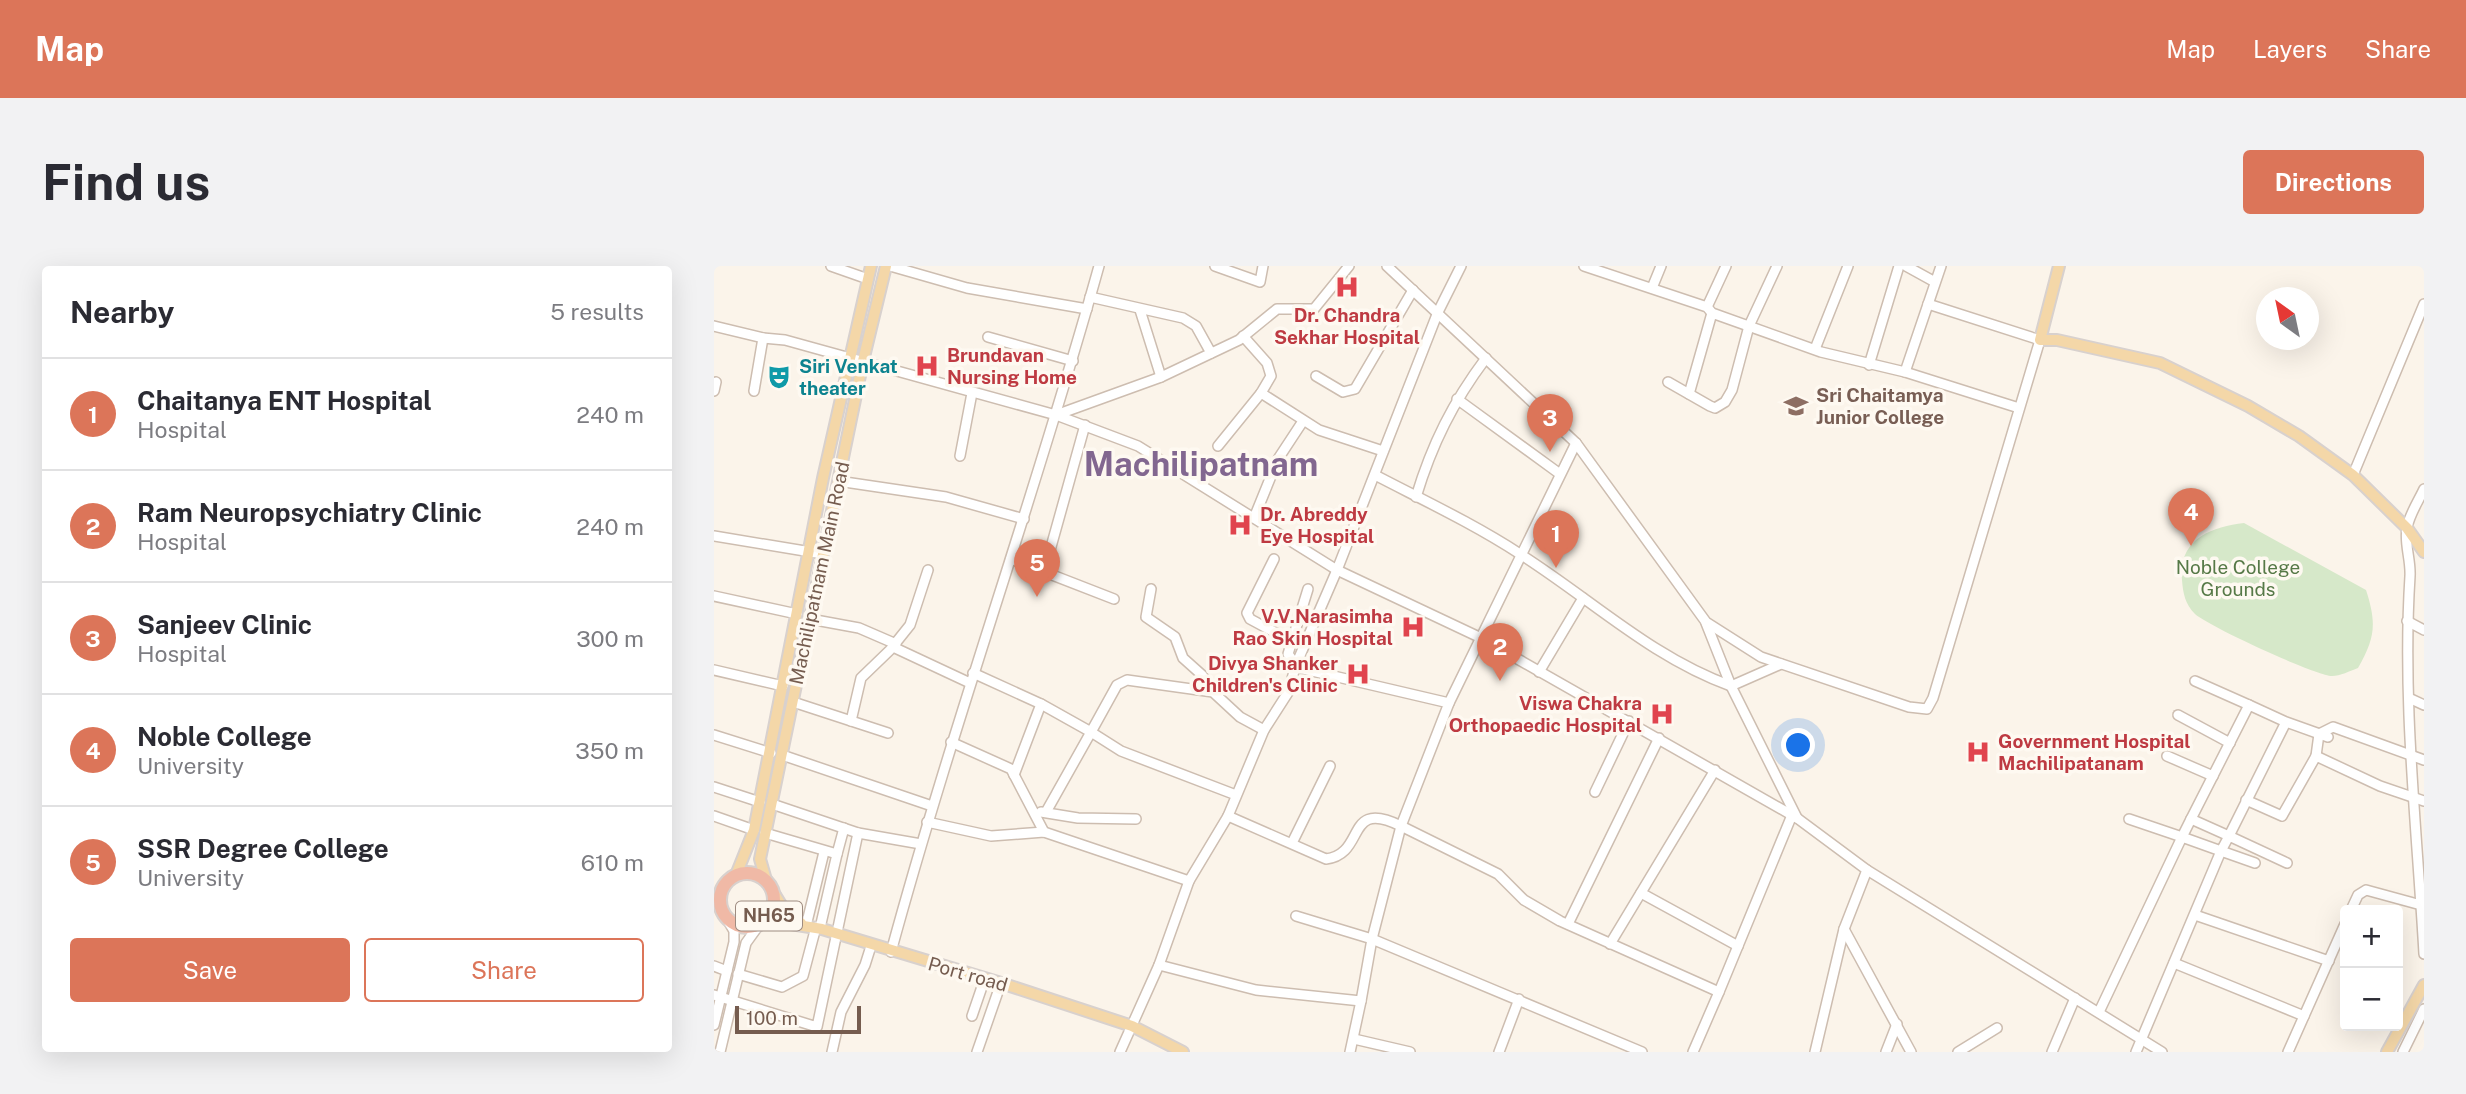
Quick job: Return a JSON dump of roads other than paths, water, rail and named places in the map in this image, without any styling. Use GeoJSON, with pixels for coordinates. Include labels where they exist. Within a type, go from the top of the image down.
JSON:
{"type":"FeatureCollection","features":[{"type":"Feature","properties":{"kind":"highway","name":"NH65"},"geometry":{"type":"LineString","coordinates":[[714,881],[733,877],[752,873],[766,880],[775,895],[775,904],[762,923],[742,927],[727,919],[717,893],[733,877]]}},
{"type":"Feature","properties":{"kind":"main road","name":"Machilipatnam Main Road"},"geometry":{"type":"LineString","coordinates":[[766,880],[760,859],[760,832],[776,754],[783,686],[823,478],[871,266]]}},
{"type":"Feature","properties":{"kind":"main road","name":"Machilipatnam Main Road"},"geometry":{"type":"LineString","coordinates":[[776,754],[793,702],[863,361],[888,266]]}},
{"type":"Feature","properties":{"kind":"main road"},"geometry":{"type":"LineString","coordinates":[[2059,266],[2040,340],[2057,340],[2160,363],[2248,406],[2299,436],[2353,475],[2407,528],[2424,552]]}},
{"type":"Feature","properties":{"kind":"main road","name":"Machilipatnam Main Road"},"geometry":{"type":"LineString","coordinates":[[733,877],[760,832]]}},
{"type":"Feature","properties":{"kind":"main road","name":"Port road"},"geometry":{"type":"LineString","coordinates":[[775,895],[783,908],[811,927]]}},
{"type":"Feature","properties":{"kind":"main road","name":"Port road"},"geometry":{"type":"LineString","coordinates":[[762,923],[811,927],[839,934],[1132,1026],[1180,1050],[1194,1052]]}},
{"type":"Feature","properties":{"kind":"main road"},"geometry":{"type":"LineString","coordinates":[[2387,1052],[2424,985]]}},
{"type":"Feature","properties":{"kind":"street"},"geometry":{"type":"LineString","coordinates":[[831,266],[868,279]]}},
{"type":"Feature","properties":{"kind":"street"},"geometry":{"type":"LineString","coordinates":[[888,266],[967,288],[1087,309]]}},
{"type":"Feature","properties":{"kind":"street"},"geometry":{"type":"LineString","coordinates":[[891,952],[951,742],[1024,519],[1099,266]]}},
{"type":"Feature","properties":{"kind":"street"},"geometry":{"type":"LineString","coordinates":[[1215,266],[1260,282],[1263,266]]}},
{"type":"Feature","properties":{"kind":"street"},"geometry":{"type":"LineString","coordinates":[[1056,415],[1161,377],[1243,336],[1277,309],[1314,309],[1349,266]]}},
{"type":"Feature","properties":{"kind":"street"},"geometry":{"type":"LineString","coordinates":[[1387,266],[1576,443],[1706,622],[1731,686],[1795,817],[1693,1052]]}},
{"type":"Feature","properties":{"kind":"street"},"geometry":{"type":"LineString","coordinates":[[1120,1052],[1159,965],[1189,881],[1228,816],[1264,730],[1289,691],[1296,666],[1338,570],[1438,312],[1461,266]]}},
{"type":"Feature","properties":{"kind":"street"},"geometry":{"type":"LineString","coordinates":[[1584,266],[1602,269],[1815,349],[1869,365],[1905,372],[2019,408]]}},
{"type":"Feature","properties":{"kind":"street"},"geometry":{"type":"LineString","coordinates":[[1652,288],[1661,266]]}},
{"type":"Feature","properties":{"kind":"street"},"geometry":{"type":"LineString","coordinates":[[1689,394],[1710,310],[1726,266]]}},
{"type":"Feature","properties":{"kind":"street"},"geometry":{"type":"LineString","coordinates":[[1668,382],[1715,408],[1725,402],[1732,390],[1749,326],[1777,266]]}},
{"type":"Feature","properties":{"kind":"street"},"geometry":{"type":"LineString","coordinates":[[1815,349],[1848,266]]}},
{"type":"Feature","properties":{"kind":"street"},"geometry":{"type":"LineString","coordinates":[[1869,365],[1899,266]]}},
{"type":"Feature","properties":{"kind":"street"},"geometry":{"type":"LineString","coordinates":[[1906,266],[1935,282]]}},
{"type":"Feature","properties":{"kind":"street"},"geometry":{"type":"LineString","coordinates":[[1905,372],[1941,266]]}},
{"type":"Feature","properties":{"kind":"street"},"geometry":{"type":"LineString","coordinates":[[1317,376],[1343,392],[1355,389],[1413,290]]}},
{"type":"Feature","properties":{"kind":"street"},"geometry":{"type":"LineString","coordinates":[[1090,297],[1189,321],[1196,326],[1211,353]]}},
{"type":"Feature","properties":{"kind":"street"},"geometry":{"type":"LineString","coordinates":[[1706,622],[1761,657],[1909,707],[1927,709],[1933,698],[2040,340],[1928,303]]}},
{"type":"Feature","properties":{"kind":"street"},"geometry":{"type":"LineString","coordinates":[[2353,475],[2424,304]]}},
{"type":"Feature","properties":{"kind":"street"},"geometry":{"type":"LineString","coordinates":[[1140,310],[1161,377]]}},
{"type":"Feature","properties":{"kind":"street"},"geometry":{"type":"LineString","coordinates":[[714,326],[763,338],[785,340],[1056,415],[1138,446],[1338,570],[1479,637],[1795,817],[1867,870],[2162,1052]]}},
{"type":"Feature","properties":{"kind":"street"},"geometry":{"type":"LineString","coordinates":[[1218,446],[1261,393],[1271,376],[1271,369],[1243,336]]}},
{"type":"Feature","properties":{"kind":"street"},"geometry":{"type":"LineString","coordinates":[[988,337],[1073,360]]}},
{"type":"Feature","properties":{"kind":"street"},"geometry":{"type":"LineString","coordinates":[[754,391],[763,338]]}},
{"type":"Feature","properties":{"kind":"street"},"geometry":{"type":"LineString","coordinates":[[1416,496],[1431,449],[1457,399],[1486,358]]}},
{"type":"Feature","properties":{"kind":"street"},"geometry":{"type":"LineString","coordinates":[[960,456],[971,393]]}},
{"type":"Feature","properties":{"kind":"street"},"geometry":{"type":"LineString","coordinates":[[1261,393],[1303,421],[1328,433],[1383,452]]}},
{"type":"Feature","properties":{"kind":"street"},"geometry":{"type":"LineString","coordinates":[[1457,399],[1560,474]]}},
{"type":"Feature","properties":{"kind":"street"},"geometry":{"type":"LineString","coordinates":[[1254,518],[1278,459],[1303,421]]}},
{"type":"Feature","properties":{"kind":"street"},"geometry":{"type":"LineString","coordinates":[[1044,572],[1085,425]]}},
{"type":"Feature","properties":{"kind":"street"},"geometry":{"type":"LineString","coordinates":[[1350,1052],[1372,939],[1401,826],[1449,703],[1479,637],[1576,443]]}},
{"type":"Feature","properties":{"kind":"street"},"geometry":{"type":"LineString","coordinates":[[1375,475],[1519,553],[1633,636],[1698,674],[1731,686],[1781,664]]}},
{"type":"Feature","properties":{"kind":"street"},"geometry":{"type":"LineString","coordinates":[[838,481],[946,497],[1024,519]]}},
{"type":"Feature","properties":{"kind":"street"},"geometry":{"type":"LineString","coordinates":[[2424,489],[2407,528],[2411,565],[2407,621],[2411,699],[2409,755],[2420,800],[2424,954]]}},
{"type":"Feature","properties":{"kind":"street"},"geometry":{"type":"LineString","coordinates":[[714,536],[823,554]]}},
{"type":"Feature","properties":{"kind":"street"},"geometry":{"type":"LineString","coordinates":[[1011,559],[1114,599]]}},
{"type":"Feature","properties":{"kind":"street"},"geometry":{"type":"LineString","coordinates":[[1274,559],[1247,613],[1250,619],[1291,640]]}},
{"type":"Feature","properties":{"kind":"street"},"geometry":{"type":"LineString","coordinates":[[851,721],[861,678],[895,646],[910,625],[928,570]]}},
{"type":"Feature","properties":{"kind":"street"},"geometry":{"type":"LineString","coordinates":[[1151,589],[1146,617],[1175,637],[1182,658],[1202,675],[1213,692],[1241,717],[1264,730]]}},
{"type":"Feature","properties":{"kind":"street"},"geometry":{"type":"LineString","coordinates":[[1308,589],[1288,654],[1296,666],[1449,703]]}},
{"type":"Feature","properties":{"kind":"street"},"geometry":{"type":"LineString","coordinates":[[714,596],[797,614]]}},
{"type":"Feature","properties":{"kind":"street"},"geometry":{"type":"LineString","coordinates":[[1539,671],[1583,598]]}},
{"type":"Feature","properties":{"kind":"street"},"geometry":{"type":"LineString","coordinates":[[810,619],[859,628],[971,678],[1041,704],[1121,751],[1236,795]]}},
{"type":"Feature","properties":{"kind":"street"},"geometry":{"type":"LineString","coordinates":[[2407,621],[2424,630]]}},
{"type":"Feature","properties":{"kind":"street"},"geometry":{"type":"LineString","coordinates":[[714,670],[783,686]]}},
{"type":"Feature","properties":{"kind":"street"},"geometry":{"type":"LineString","coordinates":[[1046,812],[1122,681],[1213,692]]}},
{"type":"Feature","properties":{"kind":"street"},"geometry":{"type":"LineString","coordinates":[[2195,681],[2323,736]]}},
{"type":"Feature","properties":{"kind":"street"},"geometry":{"type":"LineString","coordinates":[[2411,699],[2424,705]]}},
{"type":"Feature","properties":{"kind":"street"},"geometry":{"type":"LineString","coordinates":[[793,702],[888,733]]}},
{"type":"Feature","properties":{"kind":"street"},"geometry":{"type":"LineString","coordinates":[[1014,775],[1041,704]]}},
{"type":"Feature","properties":{"kind":"street"},"geometry":{"type":"LineString","coordinates":[[2099,1012],[2182,837],[2249,705]]}},
{"type":"Feature","properties":{"kind":"street"},"geometry":{"type":"LineString","coordinates":[[2178,715],[2230,743]]}},
{"type":"Feature","properties":{"kind":"street"},"geometry":{"type":"LineString","coordinates":[[1595,792],[1629,721]]}},
{"type":"Feature","properties":{"kind":"street"},"geometry":{"type":"LineString","coordinates":[[2136,1052],[2221,851],[2286,722]]}},
{"type":"Feature","properties":{"kind":"street"},"geometry":{"type":"LineString","coordinates":[[2246,800],[2281,816],[2316,756],[2323,736],[2333,727],[2424,760]]}},
{"type":"Feature","properties":{"kind":"street"},"geometry":{"type":"LineString","coordinates":[[714,735],[932,806]]}},
{"type":"Feature","properties":{"kind":"street"},"geometry":{"type":"LineString","coordinates":[[1568,925],[1659,738]]}},
{"type":"Feature","properties":{"kind":"street"},"geometry":{"type":"LineString","coordinates":[[951,742],[1011,769],[1044,832]]}},
{"type":"Feature","properties":{"kind":"street"},"geometry":{"type":"LineString","coordinates":[[2167,755],[2213,776]]}},
{"type":"Feature","properties":{"kind":"street"},"geometry":{"type":"LineString","coordinates":[[2316,756],[2380,786],[2420,800]]}},
{"type":"Feature","properties":{"kind":"street"},"geometry":{"type":"LineString","coordinates":[[1292,843],[1330,765]]}},
{"type":"Feature","properties":{"kind":"street"},"geometry":{"type":"LineString","coordinates":[[1610,944],[1715,770]]}},
{"type":"Feature","properties":{"kind":"street"},"geometry":{"type":"LineString","coordinates":[[714,787],[859,833],[921,844]]}},
{"type":"Feature","properties":{"kind":"street"},"geometry":{"type":"LineString","coordinates":[[1035,811],[1078,818],[1136,819]]}},
{"type":"Feature","properties":{"kind":"street"},"geometry":{"type":"LineString","coordinates":[[714,816],[837,854]]}},
{"type":"Feature","properties":{"kind":"street"},"geometry":{"type":"LineString","coordinates":[[1228,816],[1326,859],[1343,853],[1364,821],[1371,816],[1385,818],[1498,874],[1524,900],[1568,925],[1719,992]]}},
{"type":"Feature","properties":{"kind":"street"},"geometry":{"type":"LineString","coordinates":[[2129,819],[2255,863]]}},
{"type":"Feature","properties":{"kind":"street"},"geometry":{"type":"LineString","coordinates":[[2191,819],[2287,863]]}},
{"type":"Feature","properties":{"kind":"street"},"geometry":{"type":"LineString","coordinates":[[927,822],[990,836],[1044,832],[1189,881]]}},
{"type":"Feature","properties":{"kind":"street"},"geometry":{"type":"LineString","coordinates":[[811,927],[844,828]]}},
{"type":"Feature","properties":{"kind":"street"},"geometry":{"type":"LineString","coordinates":[[717,996],[817,1027],[859,833]]}},
{"type":"Feature","properties":{"kind":"street"},"geometry":{"type":"LineString","coordinates":[[738,974],[782,987],[803,976],[824,852]]}},
{"type":"Feature","properties":{"kind":"street"},"geometry":{"type":"LineString","coordinates":[[1815,1052],[1844,929],[1867,870]]}},
{"type":"Feature","properties":{"kind":"street"},"geometry":{"type":"LineString","coordinates":[[2353,905],[2358,895],[2366,890],[2421,905]]}},
{"type":"Feature","properties":{"kind":"street"},"geometry":{"type":"LineString","coordinates":[[1641,893],[1738,946]]}},
{"type":"Feature","properties":{"kind":"street"},"geometry":{"type":"LineString","coordinates":[[2195,915],[2329,961]]}},
{"type":"Feature","properties":{"kind":"street"},"geometry":{"type":"LineString","coordinates":[[1296,916],[1372,939],[1642,1052]]}},
{"type":"Feature","properties":{"kind":"street"},"geometry":{"type":"LineString","coordinates":[[714,1025],[717,996],[734,942],[734,931],[727,919]]}},
{"type":"Feature","properties":{"kind":"street"},"geometry":{"type":"LineString","coordinates":[[720,1052],[730,1001],[746,943],[762,923]]}},
{"type":"Feature","properties":{"kind":"street"},"geometry":{"type":"LineString","coordinates":[[1844,929],[1912,1052]]}},
{"type":"Feature","properties":{"kind":"street"},"geometry":{"type":"LineString","coordinates":[[2288,1052],[2340,936]]}},
{"type":"Feature","properties":{"kind":"street"},"geometry":{"type":"LineString","coordinates":[[832,1052],[841,1012],[865,965],[871,946]]}},
{"type":"Feature","properties":{"kind":"street"},"geometry":{"type":"LineString","coordinates":[[2174,963],[2304,1016]]}},
{"type":"Feature","properties":{"kind":"street"},"geometry":{"type":"LineString","coordinates":[[1159,965],[1256,990],[1361,1001]]}},
{"type":"Feature","properties":{"kind":"street"},"geometry":{"type":"LineString","coordinates":[[714,966],[727,971]]}},
{"type":"Feature","properties":{"kind":"street"},"geometry":{"type":"LineString","coordinates":[[972,1016],[985,978]]}},
{"type":"Feature","properties":{"kind":"street"},"geometry":{"type":"LineString","coordinates":[[977,1052],[1001,983]]}},
{"type":"Feature","properties":{"kind":"street"},"geometry":{"type":"LineString","coordinates":[[2052,1052],[2075,998]]}},
{"type":"Feature","properties":{"kind":"street"},"geometry":{"type":"LineString","coordinates":[[1499,1052],[1519,999]]}},
{"type":"Feature","properties":{"kind":"street"},"geometry":{"type":"LineString","coordinates":[[2393,1041],[2404,1049],[2424,1009]]}},
{"type":"Feature","properties":{"kind":"street"},"geometry":{"type":"LineString","coordinates":[[1886,1052],[1897,1024]]}},
{"type":"Feature","properties":{"kind":"street"},"geometry":{"type":"LineString","coordinates":[[1958,1052],[1997,1028]]}},
{"type":"Feature","properties":{"kind":"street"},"geometry":{"type":"LineString","coordinates":[[2414,1029],[2424,1033]]}},
{"type":"Feature","properties":{"kind":"street"},"geometry":{"type":"LineString","coordinates":[[1354,1039],[1410,1052]]}},
{"type":"Feature","properties":{"kind":"place","name":"Dr. Chandra Sekhar Hospital"},"geometry":{"type":"Point","coordinates":[1347,287]}},
{"type":"Feature","properties":{"kind":"place","name":"Brundavan Nursing Home"},"geometry":{"type":"Point","coordinates":[927,366]}},
{"type":"Feature","properties":{"kind":"place","name":"Siri Venkat theater"},"geometry":{"type":"Point","coordinates":[779,377]}},
{"type":"Feature","properties":{"kind":"place","name":"Sri Chaitamya Junior College"},"geometry":{"type":"Point","coordinates":[1796,406]}},
{"type":"Feature","properties":{"kind":"place","name":"Sanjeev Clinic"},"geometry":{"type":"Point","coordinates":[1550,452]}},
{"type":"Feature","properties":{"kind":"place","name":"Dr. Abreddy Eye Hospital"},"geometry":{"type":"Point","coordinates":[1240,525]}},
{"type":"Feature","properties":{"kind":"place","name":"Noble College"},"geometry":{"type":"Point","coordinates":[2191,546]}},
{"type":"Feature","properties":{"kind":"place","name":"Chaitanya ENT Hospital"},"geometry":{"type":"Point","coordinates":[1556,568]}},
{"type":"Feature","properties":{"kind":"place","name":"SSR Degree College"},"geometry":{"type":"Point","coordinates":[1037,597]}},
{"type":"Feature","properties":{"kind":"place","name":"V.V.Narasimha Rao Skin Hospital"},"geometry":{"type":"Point","coordinates":[1413,627]}},
{"type":"Feature","properties":{"kind":"place","name":"Divya Shanker Children's Clinic"},"geometry":{"type":"Point","coordinates":[1358,674]}},
{"type":"Feature","properties":{"kind":"place","name":"Ram Neuropsychiatry Clinic"},"geometry":{"type":"Point","coordinates":[1500,681]}},
{"type":"Feature","properties":{"kind":"place","name":"Viswa Chakra Orthopaedic Hospital"},"geometry":{"type":"Point","coordinates":[1662,714]}},
{"type":"Feature","properties":{"kind":"place","name":"Government Hospital Machilipatanam"},"geometry":{"type":"Point","coordinates":[1978,752]}},
{"type":"Feature","properties":{"kind":"district","name":"Machilipatnam"},"geometry":{"type":"Point","coordinates":[1201,464]}},
{"type":"Feature","properties":{"kind":"park label","name":"Noble College Grounds"},"geometry":{"type":"Point","coordinates":[2238,578]}}]}
